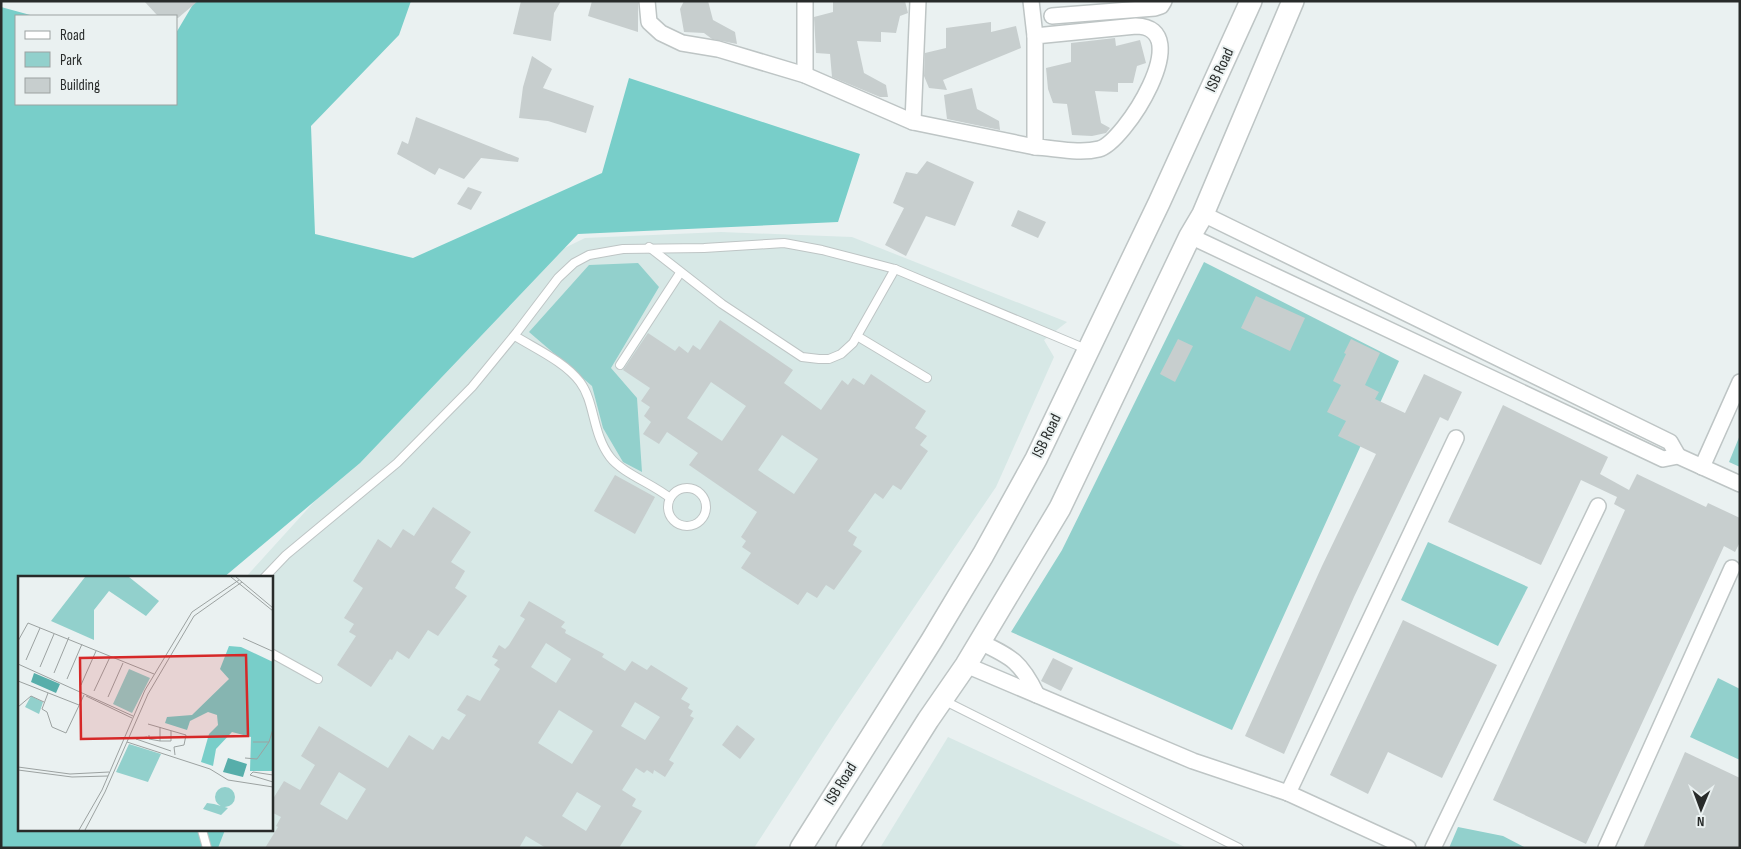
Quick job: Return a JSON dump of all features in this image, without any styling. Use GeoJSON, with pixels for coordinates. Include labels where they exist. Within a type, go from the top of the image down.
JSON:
{"type":"FeatureCollection","features":[{"type":"Feature","properties":{"kind":"main road","name":"ISB Road"},"geometry":{"type":"LineString","coordinates":[[801,848],[983,555],[1036,460],[1251,1]]}},
{"type":"Feature","properties":{"kind":"main road"},"geometry":{"type":"LineString","coordinates":[[847,848],[966,665],[1060,508],[1190,236],[1203,214],[1293,1]]}},
{"type":"Feature","properties":{"kind":"street"},"geometry":{"type":"LineString","coordinates":[[647,1],[648,22],[661,33],[682,43],[718,49],[805,75],[913,122],[1035,147],[1077,151],[1100,149],[1111,142],[1138,108],[1150,87],[1157,70],[1160,54],[1160,42],[1154,30],[1149,26],[1036,36]]}},
{"type":"Feature","properties":{"kind":"street"},"geometry":{"type":"LineString","coordinates":[[805,1],[805,75]]}},
{"type":"Feature","properties":{"kind":"street"},"geometry":{"type":"LineString","coordinates":[[913,122],[918,1]]}},
{"type":"Feature","properties":{"kind":"street"},"geometry":{"type":"LineString","coordinates":[[1030,1],[1036,36],[1035,147]]}},
{"type":"Feature","properties":{"kind":"street"},"geometry":{"type":"LineString","coordinates":[[1052,16],[1154,8],[1161,6],[1164,1]]}},
{"type":"Feature","properties":{"kind":"street"},"geometry":{"type":"LineString","coordinates":[[1203,214],[1670,442],[1678,456],[1740,484]]}},
{"type":"Feature","properties":{"kind":"street"},"geometry":{"type":"LineString","coordinates":[[1190,236],[1663,460],[1678,456]]}},
{"type":"Feature","properties":{"kind":"street"},"geometry":{"type":"LineString","coordinates":[[1702,467],[1740,382]]}},
{"type":"Feature","properties":{"kind":"street"},"geometry":{"type":"LineString","coordinates":[[1288,793],[1456,438]]}},
{"type":"Feature","properties":{"kind":"street"},"geometry":{"type":"LineString","coordinates":[[1433,848],[1598,506]]}},
{"type":"Feature","properties":{"kind":"street"},"geometry":{"type":"LineString","coordinates":[[1606,848],[1732,568]]}},
{"type":"Feature","properties":{"kind":"street"},"geometry":{"type":"LineString","coordinates":[[980,642],[1007,655],[1022,667],[1037,695]]}},
{"type":"Feature","properties":{"kind":"street"},"geometry":{"type":"LineString","coordinates":[[966,665],[1193,761],[1288,793],[1408,848]]}},
{"type":"Feature","properties":{"kind":"lane"},"geometry":{"type":"LineString","coordinates":[[266,576],[286,555],[397,463],[472,387],[515,336],[558,278],[574,263],[589,255],[623,248],[704,248],[784,243],[865,259],[895,269],[1089,350]]}},
{"type":"Feature","properties":{"kind":"lane"},"geometry":{"type":"LineString","coordinates":[[649,247],[680,273],[802,357],[829,359],[841,354],[853,343],[895,269]]}},
{"type":"Feature","properties":{"kind":"lane"},"geometry":{"type":"LineString","coordinates":[[620,365],[680,273]]}},
{"type":"Feature","properties":{"kind":"lane"},"geometry":{"type":"LineString","coordinates":[[515,336],[556,361],[580,383],[598,438],[610,457],[620,467],[643,479],[670,498]]}},
{"type":"Feature","properties":{"kind":"lane"},"geometry":{"type":"LineString","coordinates":[[857,336],[927,378]]}},
{"type":"Feature","properties":{"kind":"lane"},"geometry":{"type":"LineString","coordinates":[[683,488],[692,488],[700,492],[705,499],[706,508],[704,516],[690,526],[682,526],[674,522],[669,515],[668,506],[670,498],[683,488]]}},
{"type":"Feature","properties":{"kind":"lane"},"geometry":{"type":"LineString","coordinates":[[272,654],[318,679]]}},
{"type":"Feature","properties":{"kind":"lane"},"geometry":{"type":"LineString","coordinates":[[942,700],[1239,848]]}},
{"type":"Feature","properties":{"kind":"lane"},"geometry":{"type":"LineString","coordinates":[[203,832],[207,848]]}},
{"type":"Feature","properties":{"kind":"shaded area"},"geometry":{"type":"Polygon","coordinates":[[[195,1],[411,1],[399,35],[311,126],[315,234],[413,258],[602,173],[629,78],[860,154],[838,222],[578,234],[360,463],[225,576],[18,576],[18,832],[224,832],[218,848],[1,848],[1,7],[30,15],[15,15],[15,105],[178,105],[178,30],[195,1]]]}},
{"type":"Feature","properties":{"kind":"shaded area"},"geometry":{"type":"Polygon","coordinates":[[[721,232],[852,237],[1067,322],[1044,340],[1054,357],[996,487],[836,722],[754,848],[188,848],[177,832],[272,832],[272,576],[247,576],[528,266],[585,238],[721,232]]]}},
{"type":"Feature","properties":{"kind":"shaded area"},"geometry":{"type":"Polygon","coordinates":[[[948,737],[1187,848],[880,848],[948,737]]]}},
{"type":"Feature","properties":{"kind":"green space"},"geometry":{"type":"Polygon","coordinates":[[[1204,262],[1399,361],[1232,730],[1011,632],[1062,550],[1204,262]]]}},
{"type":"Feature","properties":{"kind":"green space"},"geometry":{"type":"Polygon","coordinates":[[[638,263],[659,287],[611,368],[637,398],[642,472],[623,462],[603,428],[592,386],[529,332],[589,265],[638,263]]]}},
{"type":"Feature","properties":{"kind":"green space"},"geometry":{"type":"Polygon","coordinates":[[[1740,435],[1740,467],[1729,462],[1740,435]]]}},
{"type":"Feature","properties":{"kind":"green space"},"geometry":{"type":"Polygon","coordinates":[[[1428,542],[1528,587],[1498,646],[1401,600],[1428,542]]]}},
{"type":"Feature","properties":{"kind":"green space"},"geometry":{"type":"Polygon","coordinates":[[[1718,678],[1740,689],[1740,760],[1690,737],[1718,678]]]}},
{"type":"Feature","properties":{"kind":"green space"},"geometry":{"type":"Polygon","coordinates":[[[1458,827],[1503,836],[1526,848],[1449,848],[1458,827]]]}},
{"type":"Feature","properties":{"kind":"building"},"geometry":{"type":"Polygon","coordinates":[[[144,1],[198,1],[178,18],[178,15],[157,15],[144,1]]]}},
{"type":"Feature","properties":{"kind":"building"},"geometry":{"type":"Polygon","coordinates":[[[521,1],[561,1],[554,13],[551,41],[513,34],[521,1]]]}},
{"type":"Feature","properties":{"kind":"building"},"geometry":{"type":"Polygon","coordinates":[[[592,1],[638,1],[638,32],[588,16],[592,1]]]}},
{"type":"Feature","properties":{"kind":"building"},"geometry":{"type":"Polygon","coordinates":[[[684,1],[708,1],[713,20],[735,32],[737,44],[712,39],[704,33],[684,32],[680,9],[684,1]]]}},
{"type":"Feature","properties":{"kind":"building"},"geometry":{"type":"Polygon","coordinates":[[[833,1],[905,1],[908,13],[900,16],[896,33],[881,32],[881,42],[857,41],[864,73],[886,85],[888,97],[880,97],[832,77],[830,54],[816,53],[814,17],[833,12],[833,1]]]}},
{"type":"Feature","properties":{"kind":"building"},"geometry":{"type":"Polygon","coordinates":[[[991,22],[991,32],[1016,26],[1021,48],[943,80],[947,90],[929,88],[924,76],[925,53],[946,48],[946,28],[991,22]]]}},
{"type":"Feature","properties":{"kind":"building"},"geometry":{"type":"Polygon","coordinates":[[[1115,38],[1116,46],[1140,40],[1146,63],[1137,66],[1133,83],[1118,83],[1118,92],[1095,91],[1101,123],[1110,128],[1106,133],[1092,136],[1072,135],[1067,104],[1053,103],[1048,89],[1046,68],[1071,62],[1071,43],[1115,38]]]}},
{"type":"Feature","properties":{"kind":"building"},"geometry":{"type":"Polygon","coordinates":[[[532,56],[552,69],[543,88],[594,106],[586,133],[548,121],[519,118],[523,87],[532,56]]]}},
{"type":"Feature","properties":{"kind":"building"},"geometry":{"type":"Polygon","coordinates":[[[972,88],[977,109],[999,121],[1000,130],[947,119],[944,95],[972,88]]]}},
{"type":"Feature","properties":{"kind":"building"},"geometry":{"type":"Polygon","coordinates":[[[416,117],[519,158],[518,162],[481,158],[464,179],[439,168],[435,175],[397,154],[402,141],[408,144],[416,117]]]}},
{"type":"Feature","properties":{"kind":"building"},"geometry":{"type":"Polygon","coordinates":[[[927,161],[974,182],[955,226],[926,216],[906,256],[885,245],[904,208],[893,203],[906,172],[917,174],[927,161]]]}},
{"type":"Feature","properties":{"kind":"building"},"geometry":{"type":"Polygon","coordinates":[[[468,187],[482,192],[471,210],[457,204],[468,187]]]}},
{"type":"Feature","properties":{"kind":"building"},"geometry":{"type":"Polygon","coordinates":[[[1018,210],[1046,222],[1038,238],[1011,226],[1018,210]]]}},
{"type":"Feature","properties":{"kind":"building"},"geometry":{"type":"Polygon","coordinates":[[[1256,296],[1305,318],[1290,351],[1241,328],[1256,296]]]}},
{"type":"Feature","properties":{"kind":"building"},"geometry":{"type":"Polygon","coordinates":[[[720,320],[793,370],[784,383],[821,410],[842,380],[848,385],[853,378],[864,385],[871,374],[926,411],[915,428],[927,436],[920,445],[928,451],[901,490],[893,485],[883,499],[875,493],[848,531],[857,537],[853,545],[862,551],[834,590],[826,585],[817,598],[807,592],[798,605],[741,568],[751,553],[742,547],[746,541],[741,537],[757,512],[689,465],[698,453],[667,432],[659,444],[643,434],[651,422],[644,416],[650,407],[641,401],[650,388],[623,370],[648,333],[675,351],[679,346],[688,353],[693,345],[700,350],[720,320]],[[711,382],[687,418],[722,441],[746,406],[711,382]],[[782,435],[758,470],[794,494],[818,459],[782,435]]]}},
{"type":"Feature","properties":{"kind":"building"},"geometry":{"type":"Polygon","coordinates":[[[1178,339],[1193,346],[1175,382],[1160,374],[1178,339]]]}},
{"type":"Feature","properties":{"kind":"building"},"geometry":{"type":"Polygon","coordinates":[[[1351,339],[1380,353],[1365,385],[1379,392],[1375,399],[1405,413],[1424,374],[1462,392],[1448,421],[1440,417],[1354,597],[1284,754],[1245,736],[1322,566],[1376,454],[1338,436],[1346,421],[1327,412],[1341,385],[1333,381],[1351,339]]]}},
{"type":"Feature","properties":{"kind":"building"},"geometry":{"type":"Polygon","coordinates":[[[1503,405],[1608,457],[1600,474],[1629,490],[1637,474],[1706,507],[1708,503],[1740,518],[1740,542],[1735,552],[1724,546],[1586,844],[1493,800],[1625,510],[1614,504],[1617,497],[1581,480],[1541,565],[1448,522],[1503,405]]]}},
{"type":"Feature","properties":{"kind":"building"},"geometry":{"type":"Polygon","coordinates":[[[615,475],[655,497],[635,534],[594,511],[615,475]]]}},
{"type":"Feature","properties":{"kind":"building"},"geometry":{"type":"Polygon","coordinates":[[[433,507],[471,532],[451,562],[465,571],[455,588],[467,596],[438,636],[428,630],[409,659],[397,651],[371,687],[337,665],[356,636],[349,632],[354,624],[344,618],[363,588],[353,581],[378,539],[391,548],[403,529],[414,536],[433,507]]]}},
{"type":"Feature","properties":{"kind":"building"},"geometry":{"type":"Polygon","coordinates":[[[529,601],[565,622],[561,627],[566,630],[565,633],[604,654],[602,657],[625,671],[632,661],[647,670],[651,665],[688,688],[681,699],[690,704],[688,708],[693,711],[690,716],[694,718],[669,760],[674,763],[665,777],[654,770],[653,774],[647,770],[644,773],[636,768],[622,790],[636,799],[632,806],[642,811],[619,848],[546,848],[526,836],[519,848],[265,848],[278,827],[276,826],[281,817],[272,812],[272,800],[284,781],[300,790],[315,765],[301,756],[319,726],[388,768],[409,735],[433,750],[442,736],[449,740],[466,715],[457,710],[467,695],[480,701],[500,669],[494,665],[498,660],[492,657],[499,645],[505,649],[509,645],[525,619],[520,616],[529,601]],[[546,643],[531,667],[556,683],[571,659],[546,643]],[[635,702],[621,726],[645,740],[660,717],[635,702]],[[559,710],[538,743],[572,764],[593,731],[559,710]],[[339,772],[320,804],[347,820],[366,789],[339,772]],[[577,792],[562,816],[586,831],[601,806],[577,792]]]}},
{"type":"Feature","properties":{"kind":"building"},"geometry":{"type":"Polygon","coordinates":[[[1403,620],[1497,665],[1442,778],[1388,752],[1368,794],[1330,775],[1403,620]]]}},
{"type":"Feature","properties":{"kind":"building"},"geometry":{"type":"Polygon","coordinates":[[[1053,658],[1073,668],[1061,691],[1041,681],[1053,658]]]}},
{"type":"Feature","properties":{"kind":"building"},"geometry":{"type":"Polygon","coordinates":[[[737,725],[755,739],[740,759],[722,745],[737,725]]]}},
{"type":"Feature","properties":{"kind":"building"},"geometry":{"type":"Polygon","coordinates":[[[1685,752],[1740,778],[1740,848],[1643,848],[1685,752]]]}}]}
